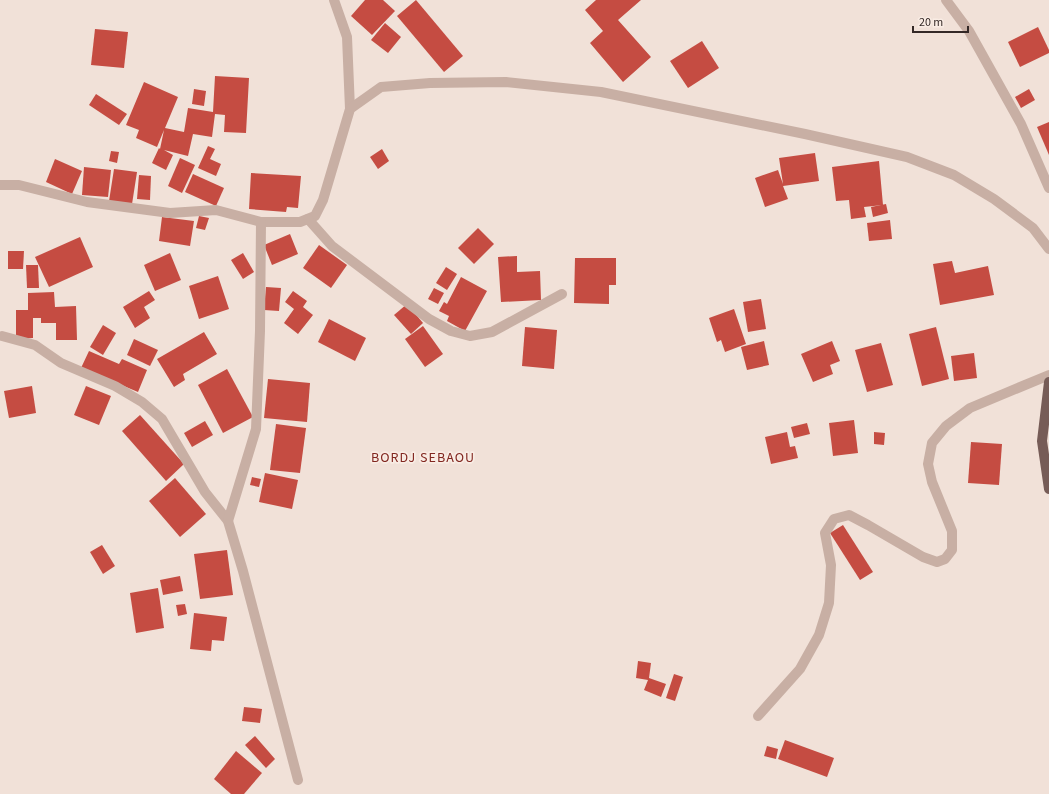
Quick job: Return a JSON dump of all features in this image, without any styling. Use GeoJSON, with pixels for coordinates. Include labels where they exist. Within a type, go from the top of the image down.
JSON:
{"type":"FeatureCollection","features":[{"type":"Feature","properties":{"kind":"main road"},"geometry":{"type":"LineString","coordinates":[[1049,382],[1042,441],[1049,489]]}},
{"type":"Feature","properties":{"kind":"street"},"geometry":{"type":"LineString","coordinates":[[0,185],[19,185],[87,202],[170,213],[216,210],[261,222],[300,222],[315,216],[323,200],[350,108],[347,37],[334,0]]}},
{"type":"Feature","properties":{"kind":"street"},"geometry":{"type":"LineString","coordinates":[[946,0],[969,31],[1021,124],[1049,188]]}},
{"type":"Feature","properties":{"kind":"street"},"geometry":{"type":"LineString","coordinates":[[350,108],[381,87],[430,83],[506,82],[601,92],[805,134],[907,157],[954,175],[994,199],[1033,228],[1049,249]]}},
{"type":"Feature","properties":{"kind":"street"},"geometry":{"type":"LineString","coordinates":[[308,219],[332,246],[429,319],[451,331],[470,336],[492,332],[562,294]]}},
{"type":"Feature","properties":{"kind":"street"},"geometry":{"type":"LineString","coordinates":[[228,520],[256,429],[260,331],[261,222]]}},
{"type":"Feature","properties":{"kind":"street"},"geometry":{"type":"LineString","coordinates":[[2,336],[35,345],[61,363],[115,386],[142,402],[162,420],[205,492],[228,520],[243,571],[298,780]]}},
{"type":"Feature","properties":{"kind":"street"},"geometry":{"type":"LineString","coordinates":[[758,716],[800,669],[819,635],[829,602],[831,565],[825,533],[834,519],[849,516],[868,525],[923,557],[937,562],[945,559],[952,550],[952,531],[932,482],[928,464],[932,443],[946,426],[970,408],[1049,375]]}},
{"type":"Feature","properties":{"kind":"building"},"geometry":{"type":"Polygon","coordinates":[[[365,0],[383,0],[395,11],[372,35],[351,16],[365,0]]]}},
{"type":"Feature","properties":{"kind":"building"},"geometry":{"type":"Polygon","coordinates":[[[416,0],[463,56],[444,72],[397,16],[416,0]]]}},
{"type":"Feature","properties":{"kind":"building"},"geometry":{"type":"Polygon","coordinates":[[[596,0],[641,0],[618,20],[651,57],[623,82],[590,43],[603,31],[585,10],[596,0]]]}},
{"type":"Feature","properties":{"kind":"building"},"geometry":{"type":"Polygon","coordinates":[[[385,23],[401,37],[388,53],[371,40],[385,23]]]}},
{"type":"Feature","properties":{"kind":"building"},"geometry":{"type":"Polygon","coordinates":[[[1038,27],[1049,53],[1020,67],[1008,42],[1038,27]]]}},
{"type":"Feature","properties":{"kind":"building"},"geometry":{"type":"Polygon","coordinates":[[[95,29],[128,32],[124,68],[91,65],[95,29]]]}},
{"type":"Feature","properties":{"kind":"building"},"geometry":{"type":"Polygon","coordinates":[[[702,41],[719,68],[688,88],[670,61],[702,41]]]}},
{"type":"Feature","properties":{"kind":"building"},"geometry":{"type":"Polygon","coordinates":[[[215,76],[249,78],[246,133],[224,132],[225,115],[215,114],[212,137],[193,134],[188,156],[164,150],[173,155],[166,170],[152,163],[159,148],[160,149],[164,130],[157,147],[136,138],[139,130],[126,125],[144,82],[178,97],[165,128],[184,132],[188,108],[213,112],[215,76]]]}},
{"type":"Feature","properties":{"kind":"building"},"geometry":{"type":"Polygon","coordinates":[[[194,89],[206,91],[204,106],[192,104],[194,89]]]}},
{"type":"Feature","properties":{"kind":"building"},"geometry":{"type":"Polygon","coordinates":[[[1029,89],[1035,100],[1021,108],[1015,97],[1029,89]]]}},
{"type":"Feature","properties":{"kind":"building"},"geometry":{"type":"Polygon","coordinates":[[[96,94],[127,114],[119,125],[89,105],[96,94]]]}},
{"type":"Feature","properties":{"kind":"building"},"geometry":{"type":"Polygon","coordinates":[[[1049,122],[1049,155],[1037,127],[1049,122]]]}},
{"type":"Feature","properties":{"kind":"building"},"geometry":{"type":"Polygon","coordinates":[[[208,146],[215,149],[210,159],[221,164],[216,176],[198,168],[208,146]]]}},
{"type":"Feature","properties":{"kind":"building"},"geometry":{"type":"Polygon","coordinates":[[[382,149],[389,161],[378,169],[370,157],[382,149]]]}},
{"type":"Feature","properties":{"kind":"building"},"geometry":{"type":"Polygon","coordinates":[[[111,151],[119,152],[117,163],[109,161],[111,151]]]}},
{"type":"Feature","properties":{"kind":"building"},"geometry":{"type":"Polygon","coordinates":[[[815,153],[819,181],[783,186],[788,199],[765,207],[755,178],[778,170],[783,184],[779,158],[815,153]]]}},
{"type":"Feature","properties":{"kind":"building"},"geometry":{"type":"Polygon","coordinates":[[[180,158],[195,165],[182,193],[168,186],[180,158]]]}},
{"type":"Feature","properties":{"kind":"building"},"geometry":{"type":"Polygon","coordinates":[[[55,159],[82,171],[72,194],[46,182],[55,159]]]}},
{"type":"Feature","properties":{"kind":"building"},"geometry":{"type":"Polygon","coordinates":[[[879,161],[883,205],[864,207],[866,217],[851,219],[849,200],[836,201],[832,167],[879,161]]]}},
{"type":"Feature","properties":{"kind":"building"},"geometry":{"type":"Polygon","coordinates":[[[84,167],[111,170],[108,197],[82,195],[84,167]]]}},
{"type":"Feature","properties":{"kind":"building"},"geometry":{"type":"Polygon","coordinates":[[[114,169],[137,172],[132,204],[109,201],[114,169]]]}},
{"type":"Feature","properties":{"kind":"building"},"geometry":{"type":"Polygon","coordinates":[[[251,173],[301,176],[298,208],[287,207],[286,212],[249,209],[251,173]]]}},
{"type":"Feature","properties":{"kind":"building"},"geometry":{"type":"Polygon","coordinates":[[[193,174],[224,188],[216,206],[185,192],[193,174]]]}},
{"type":"Feature","properties":{"kind":"building"},"geometry":{"type":"Polygon","coordinates":[[[139,175],[151,176],[150,200],[137,199],[139,175]]]}},
{"type":"Feature","properties":{"kind":"building"},"geometry":{"type":"Polygon","coordinates":[[[886,204],[888,213],[873,217],[871,207],[886,204]]]}},
{"type":"Feature","properties":{"kind":"building"},"geometry":{"type":"Polygon","coordinates":[[[199,216],[209,218],[205,230],[196,228],[199,216]]]}},
{"type":"Feature","properties":{"kind":"building"},"geometry":{"type":"Polygon","coordinates":[[[162,217],[194,221],[190,246],[159,241],[162,217]]]}},
{"type":"Feature","properties":{"kind":"building"},"geometry":{"type":"Polygon","coordinates":[[[890,220],[892,239],[869,241],[867,223],[890,220]]]}},
{"type":"Feature","properties":{"kind":"building"},"geometry":{"type":"Polygon","coordinates":[[[478,228],[494,244],[474,264],[458,248],[478,228]]]}},
{"type":"Feature","properties":{"kind":"building"},"geometry":{"type":"Polygon","coordinates":[[[290,234],[298,254],[272,265],[264,245],[290,234]]]}},
{"type":"Feature","properties":{"kind":"building"},"geometry":{"type":"Polygon","coordinates":[[[80,237],[93,267],[49,287],[35,257],[80,237]]]}},
{"type":"Feature","properties":{"kind":"building"},"geometry":{"type":"Polygon","coordinates":[[[319,245],[347,265],[331,288],[303,268],[319,245]]]}},
{"type":"Feature","properties":{"kind":"building"},"geometry":{"type":"Polygon","coordinates":[[[8,251],[24,251],[23,269],[8,269],[8,251]]]}},
{"type":"Feature","properties":{"kind":"building"},"geometry":{"type":"Polygon","coordinates":[[[170,253],[181,280],[155,291],[144,265],[170,253]]]}},
{"type":"Feature","properties":{"kind":"building"},"geometry":{"type":"Polygon","coordinates":[[[243,253],[254,272],[243,279],[231,260],[243,253]]]}},
{"type":"Feature","properties":{"kind":"building"},"geometry":{"type":"Polygon","coordinates":[[[517,256],[517,272],[540,271],[541,300],[501,302],[498,257],[517,256]]]}},
{"type":"Feature","properties":{"kind":"building"},"geometry":{"type":"Polygon","coordinates":[[[575,258],[616,258],[616,285],[609,285],[609,304],[574,303],[575,258]]]}},
{"type":"Feature","properties":{"kind":"building"},"geometry":{"type":"Polygon","coordinates":[[[952,261],[955,273],[988,266],[994,295],[940,305],[933,264],[952,261]]]}},
{"type":"Feature","properties":{"kind":"building"},"geometry":{"type":"Polygon","coordinates":[[[26,265],[38,265],[39,288],[27,288],[26,265]]]}},
{"type":"Feature","properties":{"kind":"building"},"geometry":{"type":"Polygon","coordinates":[[[446,267],[457,274],[447,290],[436,283],[446,267]]]}},
{"type":"Feature","properties":{"kind":"building"},"geometry":{"type":"Polygon","coordinates":[[[218,276],[229,309],[199,319],[189,286],[218,276]]]}},
{"type":"Feature","properties":{"kind":"building"},"geometry":{"type":"Polygon","coordinates":[[[461,277],[487,291],[465,331],[447,321],[449,316],[439,311],[444,302],[447,304],[461,277]]]}},
{"type":"Feature","properties":{"kind":"building"},"geometry":{"type":"Polygon","coordinates":[[[266,287],[281,288],[279,311],[264,310],[266,287]]]}},
{"type":"Feature","properties":{"kind":"building"},"geometry":{"type":"Polygon","coordinates":[[[434,288],[444,293],[438,304],[428,299],[434,288]]]}},
{"type":"Feature","properties":{"kind":"building"},"geometry":{"type":"Polygon","coordinates":[[[149,291],[155,300],[144,307],[150,318],[135,328],[123,307],[149,291]]]}},
{"type":"Feature","properties":{"kind":"building"},"geometry":{"type":"Polygon","coordinates":[[[293,291],[307,301],[303,307],[313,315],[298,334],[284,323],[294,309],[285,302],[293,291]]]}},
{"type":"Feature","properties":{"kind":"building"},"geometry":{"type":"Polygon","coordinates":[[[54,292],[55,307],[76,306],[77,340],[56,340],[56,323],[41,323],[41,318],[33,318],[33,338],[16,339],[16,310],[28,310],[28,293],[54,292]]]}},
{"type":"Feature","properties":{"kind":"building"},"geometry":{"type":"Polygon","coordinates":[[[761,299],[766,329],[748,332],[743,302],[761,299]]]}},
{"type":"Feature","properties":{"kind":"building"},"geometry":{"type":"Polygon","coordinates":[[[407,304],[423,323],[411,334],[394,315],[407,304]]]}},
{"type":"Feature","properties":{"kind":"building"},"geometry":{"type":"Polygon","coordinates":[[[734,309],[746,344],[725,352],[721,340],[717,342],[709,318],[734,309]]]}},
{"type":"Feature","properties":{"kind":"building"},"geometry":{"type":"Polygon","coordinates":[[[329,319],[366,338],[355,361],[318,342],[329,319]]]}},
{"type":"Feature","properties":{"kind":"building"},"geometry":{"type":"Polygon","coordinates":[[[103,325],[116,333],[103,355],[90,347],[103,325]]]}},
{"type":"Feature","properties":{"kind":"building"},"geometry":{"type":"Polygon","coordinates":[[[423,326],[443,354],[425,367],[405,339],[423,326]]]}},
{"type":"Feature","properties":{"kind":"building"},"geometry":{"type":"Polygon","coordinates":[[[525,327],[557,330],[554,369],[522,366],[525,327]]]}},
{"type":"Feature","properties":{"kind":"building"},"geometry":{"type":"Polygon","coordinates":[[[936,327],[949,379],[922,386],[909,334],[936,327]]]}},
{"type":"Feature","properties":{"kind":"building"},"geometry":{"type":"Polygon","coordinates":[[[204,332],[217,354],[183,374],[185,380],[174,387],[157,359],[204,332]]]}},
{"type":"Feature","properties":{"kind":"building"},"geometry":{"type":"Polygon","coordinates":[[[134,339],[158,350],[150,366],[127,355],[134,339]]]}},
{"type":"Feature","properties":{"kind":"building"},"geometry":{"type":"Polygon","coordinates":[[[764,341],[769,365],[747,370],[741,347],[764,341]]]}},
{"type":"Feature","properties":{"kind":"building"},"geometry":{"type":"Polygon","coordinates":[[[832,341],[840,361],[830,365],[833,374],[813,382],[801,354],[832,341]]]}},
{"type":"Feature","properties":{"kind":"building"},"geometry":{"type":"Polygon","coordinates":[[[881,343],[893,385],[867,392],[855,350],[881,343]]]}},
{"type":"Feature","properties":{"kind":"building"},"geometry":{"type":"Polygon","coordinates":[[[89,351],[119,364],[122,359],[147,370],[138,392],[81,368],[89,351]]]}},
{"type":"Feature","properties":{"kind":"building"},"geometry":{"type":"Polygon","coordinates":[[[974,353],[977,378],[954,381],[951,356],[974,353]]]}},
{"type":"Feature","properties":{"kind":"building"},"geometry":{"type":"Polygon","coordinates":[[[227,369],[253,417],[223,433],[198,385],[227,369]]]}},
{"type":"Feature","properties":{"kind":"building"},"geometry":{"type":"Polygon","coordinates":[[[268,379],[310,383],[307,422],[264,418],[268,379]]]}},
{"type":"Feature","properties":{"kind":"building"},"geometry":{"type":"Polygon","coordinates":[[[32,386],[36,413],[9,418],[4,391],[32,386]]]}},
{"type":"Feature","properties":{"kind":"building"},"geometry":{"type":"Polygon","coordinates":[[[86,386],[111,396],[99,425],[74,415],[86,386]]]}},
{"type":"Feature","properties":{"kind":"building"},"geometry":{"type":"Polygon","coordinates":[[[140,415],[184,464],[166,481],[122,431],[140,415]]]}},
{"type":"Feature","properties":{"kind":"building"},"geometry":{"type":"Polygon","coordinates":[[[854,420],[858,453],[833,456],[829,423],[854,420]]]}},
{"type":"Feature","properties":{"kind":"building"},"geometry":{"type":"Polygon","coordinates":[[[205,421],[213,435],[192,447],[184,433],[205,421]]]}},
{"type":"Feature","properties":{"kind":"building"},"geometry":{"type":"Polygon","coordinates":[[[807,423],[810,434],[794,438],[791,427],[807,423]]]}},
{"type":"Feature","properties":{"kind":"building"},"geometry":{"type":"Polygon","coordinates":[[[276,424],[306,428],[300,473],[270,470],[276,424]]]}},
{"type":"Feature","properties":{"kind":"building"},"geometry":{"type":"Polygon","coordinates":[[[787,432],[790,447],[795,446],[798,458],[771,464],[765,437],[787,432]]]}},
{"type":"Feature","properties":{"kind":"building"},"geometry":{"type":"Polygon","coordinates":[[[874,432],[885,433],[884,445],[874,444],[874,432]]]}},
{"type":"Feature","properties":{"kind":"building"},"geometry":{"type":"Polygon","coordinates":[[[971,442],[1002,444],[999,485],[968,483],[971,442]]]}},
{"type":"Feature","properties":{"kind":"building"},"geometry":{"type":"Polygon","coordinates":[[[265,473],[298,480],[292,509],[259,502],[265,473]]]}},
{"type":"Feature","properties":{"kind":"building"},"geometry":{"type":"Polygon","coordinates":[[[252,477],[261,479],[259,487],[250,485],[252,477]]]}},
{"type":"Feature","properties":{"kind":"building"},"geometry":{"type":"Polygon","coordinates":[[[175,478],[206,514],[180,537],[149,501],[175,478]]]}},
{"type":"Feature","properties":{"kind":"building"},"geometry":{"type":"Polygon","coordinates":[[[843,525],[873,572],[860,580],[830,533],[843,525]]]}},
{"type":"Feature","properties":{"kind":"building"},"geometry":{"type":"Polygon","coordinates":[[[102,545],[115,566],[103,574],[90,552],[102,545]]]}},
{"type":"Feature","properties":{"kind":"building"},"geometry":{"type":"Polygon","coordinates":[[[227,550],[233,595],[200,599],[194,554],[227,550]]]}},
{"type":"Feature","properties":{"kind":"building"},"geometry":{"type":"Polygon","coordinates":[[[180,576],[183,591],[163,595],[160,580],[180,576]]]}},
{"type":"Feature","properties":{"kind":"building"},"geometry":{"type":"Polygon","coordinates":[[[158,588],[164,628],[136,633],[130,593],[158,588]]]}},
{"type":"Feature","properties":{"kind":"building"},"geometry":{"type":"Polygon","coordinates":[[[185,604],[187,614],[178,616],[176,605],[185,604]]]}},
{"type":"Feature","properties":{"kind":"building"},"geometry":{"type":"Polygon","coordinates":[[[194,613],[227,617],[224,641],[212,640],[211,651],[190,649],[194,613]]]}},
{"type":"Feature","properties":{"kind":"building"},"geometry":{"type":"Polygon","coordinates":[[[638,661],[651,663],[649,678],[666,684],[661,697],[644,690],[648,680],[636,678],[638,661]]]}},
{"type":"Feature","properties":{"kind":"building"},"geometry":{"type":"Polygon","coordinates":[[[674,674],[683,677],[675,701],[666,698],[674,674]]]}},
{"type":"Feature","properties":{"kind":"building"},"geometry":{"type":"Polygon","coordinates":[[[244,707],[262,709],[260,723],[242,721],[244,707]]]}},
{"type":"Feature","properties":{"kind":"building"},"geometry":{"type":"Polygon","coordinates":[[[255,736],[275,759],[266,768],[245,745],[255,736]]]}},
{"type":"Feature","properties":{"kind":"building"},"geometry":{"type":"Polygon","coordinates":[[[785,740],[834,758],[827,777],[778,759],[785,740]]]}},
{"type":"Feature","properties":{"kind":"building"},"geometry":{"type":"Polygon","coordinates":[[[767,746],[778,749],[776,759],[764,756],[767,746]]]}},
{"type":"Feature","properties":{"kind":"building"},"geometry":{"type":"Polygon","coordinates":[[[236,751],[262,773],[244,794],[231,794],[214,779],[236,751]]]}},
{"type":"Feature","properties":{"kind":"district","name":"BORDJ SEBAOU"},"geometry":{"type":"Point","coordinates":[423,457]}}]}
